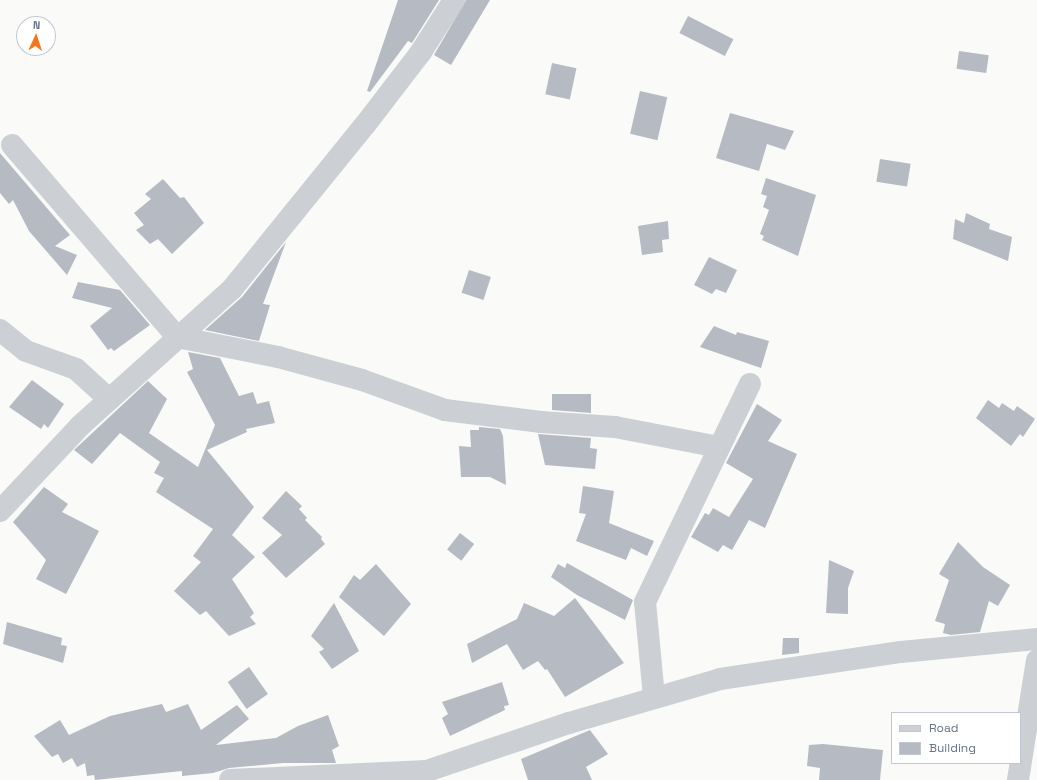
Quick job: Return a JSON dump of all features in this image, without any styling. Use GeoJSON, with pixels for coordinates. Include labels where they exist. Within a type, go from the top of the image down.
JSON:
{"type":"FeatureCollection","features":[{"type":"Feature","properties":{"kind":"street"},"geometry":{"type":"LineString","coordinates":[[0,511],[109,399],[232,289],[271,242],[416,58],[454,0]]}},
{"type":"Feature","properties":{"kind":"street"},"geometry":{"type":"LineString","coordinates":[[12,145],[177,337],[278,357],[362,380],[445,410],[541,422],[615,427],[719,447]]}},
{"type":"Feature","properties":{"kind":"street"},"geometry":{"type":"LineString","coordinates":[[0,330],[26,351],[76,369],[109,399]]}},
{"type":"Feature","properties":{"kind":"street"},"geometry":{"type":"LineString","coordinates":[[654,697],[645,602],[750,384]]}},
{"type":"Feature","properties":{"kind":"street"},"geometry":{"type":"LineString","coordinates":[[230,780],[427,771],[654,697],[720,679],[901,652],[1037,639]]}},
{"type":"Feature","properties":{"kind":"street"},"geometry":{"type":"LineString","coordinates":[[1021,757],[1028,702],[1037,660]]}},
{"type":"Feature","properties":{"kind":"street"},"geometry":{"type":"LineString","coordinates":[[1018,780],[1020,764]]}},
{"type":"Feature","properties":{"kind":"building"},"geometry":{"type":"Polygon","coordinates":[[[398,0],[439,0],[412,43],[408,41],[370,92],[367,91],[398,0]]]}},
{"type":"Feature","properties":{"kind":"building"},"geometry":{"type":"Polygon","coordinates":[[[466,0],[490,0],[451,65],[434,55],[466,0]]]}},
{"type":"Feature","properties":{"kind":"building"},"geometry":{"type":"Polygon","coordinates":[[[688,16],[733,39],[725,56],[679,33],[688,16]]]}},
{"type":"Feature","properties":{"kind":"building"},"geometry":{"type":"Polygon","coordinates":[[[959,51],[989,55],[986,73],[956,69],[959,51]]]}},
{"type":"Feature","properties":{"kind":"building"},"geometry":{"type":"Polygon","coordinates":[[[552,63],[576,68],[570,99],[545,94],[552,63]]]}},
{"type":"Feature","properties":{"kind":"building"},"geometry":{"type":"Polygon","coordinates":[[[640,91],[667,97],[657,140],[630,134],[640,91]]]}},
{"type":"Feature","properties":{"kind":"building"},"geometry":{"type":"Polygon","coordinates":[[[730,113],[794,131],[785,150],[767,144],[759,171],[716,158],[730,113]]]}},
{"type":"Feature","properties":{"kind":"building"},"geometry":{"type":"Polygon","coordinates":[[[0,153],[70,235],[55,246],[77,255],[67,275],[29,231],[13,200],[9,204],[0,193],[0,153]]]}},
{"type":"Feature","properties":{"kind":"building"},"geometry":{"type":"Polygon","coordinates":[[[880,159],[911,164],[907,187],[876,182],[880,159]]]}},
{"type":"Feature","properties":{"kind":"building"},"geometry":{"type":"Polygon","coordinates":[[[766,178],[816,195],[798,256],[762,240],[764,236],[760,234],[769,210],[763,207],[767,196],[761,194],[766,178]]]}},
{"type":"Feature","properties":{"kind":"building"},"geometry":{"type":"Polygon","coordinates":[[[163,179],[180,198],[184,197],[204,223],[172,254],[158,239],[150,244],[136,230],[144,225],[134,213],[151,199],[145,194],[163,179]]]}},
{"type":"Feature","properties":{"kind":"building"},"geometry":{"type":"Polygon","coordinates":[[[966,213],[990,224],[989,229],[1012,237],[1008,261],[953,239],[955,219],[964,223],[966,213]]]}},
{"type":"Feature","properties":{"kind":"building"},"geometry":{"type":"Polygon","coordinates":[[[668,221],[669,239],[662,240],[663,252],[642,255],[638,226],[668,221]]]}},
{"type":"Feature","properties":{"kind":"building"},"geometry":{"type":"Polygon","coordinates":[[[286,242],[263,304],[270,305],[259,341],[205,330],[242,297],[286,242]]]}},
{"type":"Feature","properties":{"kind":"building"},"geometry":{"type":"Polygon","coordinates":[[[709,257],[737,270],[726,293],[716,289],[712,294],[694,285],[709,257]]]}},
{"type":"Feature","properties":{"kind":"building"},"geometry":{"type":"Polygon","coordinates":[[[469,270],[491,277],[483,300],[462,293],[469,270]]]}},
{"type":"Feature","properties":{"kind":"building"},"geometry":{"type":"Polygon","coordinates":[[[78,282],[120,290],[150,325],[114,351],[111,348],[108,350],[90,326],[112,308],[72,298],[78,282]]]}},
{"type":"Feature","properties":{"kind":"building"},"geometry":{"type":"Polygon","coordinates":[[[714,326],[736,335],[737,332],[769,341],[761,368],[700,347],[714,326]]]}},
{"type":"Feature","properties":{"kind":"building"},"geometry":{"type":"Polygon","coordinates":[[[188,352],[220,358],[239,396],[253,392],[257,404],[269,401],[275,423],[246,429],[247,432],[207,450],[254,507],[232,535],[255,557],[232,579],[254,613],[250,617],[256,624],[229,636],[206,611],[200,615],[174,591],[201,562],[193,556],[213,529],[156,492],[164,478],[154,473],[160,462],[120,433],[92,464],[74,450],[148,381],[167,399],[149,433],[198,467],[215,425],[187,372],[193,369],[188,352]]]}},
{"type":"Feature","properties":{"kind":"building"},"geometry":{"type":"Polygon","coordinates":[[[32,380],[64,404],[48,428],[44,424],[41,429],[9,407],[32,380]]]}},
{"type":"Feature","properties":{"kind":"building"},"geometry":{"type":"Polygon","coordinates":[[[552,394],[591,394],[591,413],[552,410],[552,394]]]}},
{"type":"Feature","properties":{"kind":"building"},"geometry":{"type":"Polygon","coordinates":[[[988,400],[999,408],[1002,403],[1014,411],[1017,406],[1035,419],[1023,437],[1020,434],[1011,446],[976,418],[988,400]]]}},
{"type":"Feature","properties":{"kind":"building"},"geometry":{"type":"Polygon","coordinates":[[[757,404],[782,420],[768,441],[797,454],[765,528],[749,520],[732,550],[723,545],[718,552],[691,537],[705,513],[709,515],[713,508],[729,517],[753,479],[726,463],[757,404]]]}},
{"type":"Feature","properties":{"kind":"building"},"geometry":{"type":"Polygon","coordinates":[[[479,427],[500,429],[503,436],[506,485],[490,477],[461,477],[459,446],[471,447],[470,430],[479,430],[479,427]]]}},
{"type":"Feature","properties":{"kind":"building"},"geometry":{"type":"Polygon","coordinates":[[[538,434],[591,438],[590,448],[597,449],[595,469],[545,465],[538,434]]]}},
{"type":"Feature","properties":{"kind":"building"},"geometry":{"type":"Polygon","coordinates":[[[583,486],[614,491],[609,523],[654,541],[647,556],[631,548],[626,560],[576,541],[586,514],[579,513],[583,486]]]}},
{"type":"Feature","properties":{"kind":"building"},"geometry":{"type":"Polygon","coordinates":[[[44,487],[68,504],[62,512],[99,531],[66,594],[36,579],[46,560],[13,522],[44,487]]]}},
{"type":"Feature","properties":{"kind":"building"},"geometry":{"type":"Polygon","coordinates":[[[286,491],[302,506],[299,509],[307,518],[305,520],[322,537],[321,539],[325,544],[286,578],[262,553],[282,535],[262,518],[286,491]]]}},
{"type":"Feature","properties":{"kind":"building"},"geometry":{"type":"Polygon","coordinates":[[[460,533],[474,544],[461,561],[447,550],[460,533]]]}},
{"type":"Feature","properties":{"kind":"building"},"geometry":{"type":"Polygon","coordinates":[[[958,542],[983,567],[1010,585],[998,606],[989,601],[980,632],[951,635],[943,633],[945,624],[935,621],[949,580],[939,574],[958,542]]]}},
{"type":"Feature","properties":{"kind":"building"},"geometry":{"type":"Polygon","coordinates":[[[829,560],[854,571],[848,588],[848,614],[826,613],[829,560]]]}},
{"type":"Feature","properties":{"kind":"building"},"geometry":{"type":"Polygon","coordinates":[[[567,563],[633,600],[625,620],[577,595],[551,577],[558,564],[565,568],[567,563]]]}},
{"type":"Feature","properties":{"kind":"building"},"geometry":{"type":"Polygon","coordinates":[[[376,564],[411,604],[384,636],[339,597],[354,575],[360,580],[376,564]]]}},
{"type":"Feature","properties":{"kind":"building"},"geometry":{"type":"Polygon","coordinates":[[[575,598],[624,663],[565,697],[547,669],[545,670],[538,661],[523,670],[507,644],[472,663],[467,644],[517,619],[524,603],[554,616],[575,598]]]}},
{"type":"Feature","properties":{"kind":"building"},"geometry":{"type":"Polygon","coordinates":[[[334,603],[359,651],[332,669],[319,652],[324,649],[311,636],[334,603]]]}},
{"type":"Feature","properties":{"kind":"building"},"geometry":{"type":"Polygon","coordinates":[[[7,622],[62,638],[61,645],[67,646],[63,663],[3,644],[7,622]]]}},
{"type":"Feature","properties":{"kind":"building"},"geometry":{"type":"Polygon","coordinates":[[[783,638],[799,638],[799,653],[782,655],[783,638]]]}},
{"type":"Feature","properties":{"kind":"building"},"geometry":{"type":"Polygon","coordinates":[[[249,667],[268,694],[247,709],[228,682],[249,667]]]}},
{"type":"Feature","properties":{"kind":"building"},"geometry":{"type":"Polygon","coordinates":[[[502,682],[509,705],[504,706],[505,710],[450,736],[442,718],[448,714],[442,702],[502,682]]]}},
{"type":"Feature","properties":{"kind":"building"},"geometry":{"type":"Polygon","coordinates":[[[162,704],[166,712],[188,704],[201,730],[237,705],[249,719],[216,745],[276,738],[298,726],[328,715],[339,746],[332,750],[336,763],[283,763],[229,768],[213,773],[182,776],[182,771],[95,780],[94,775],[87,776],[85,763],[77,767],[72,758],[63,763],[58,754],[52,757],[34,736],[60,720],[69,735],[110,716],[162,704]]]}},
{"type":"Feature","properties":{"kind":"building"},"geometry":{"type":"Polygon","coordinates":[[[590,730],[608,754],[586,767],[592,780],[528,780],[521,759],[590,730]]]}},
{"type":"Feature","properties":{"kind":"building"},"geometry":{"type":"Polygon","coordinates":[[[823,744],[883,750],[880,780],[819,780],[820,768],[807,766],[809,745],[823,744]]]}}]}
